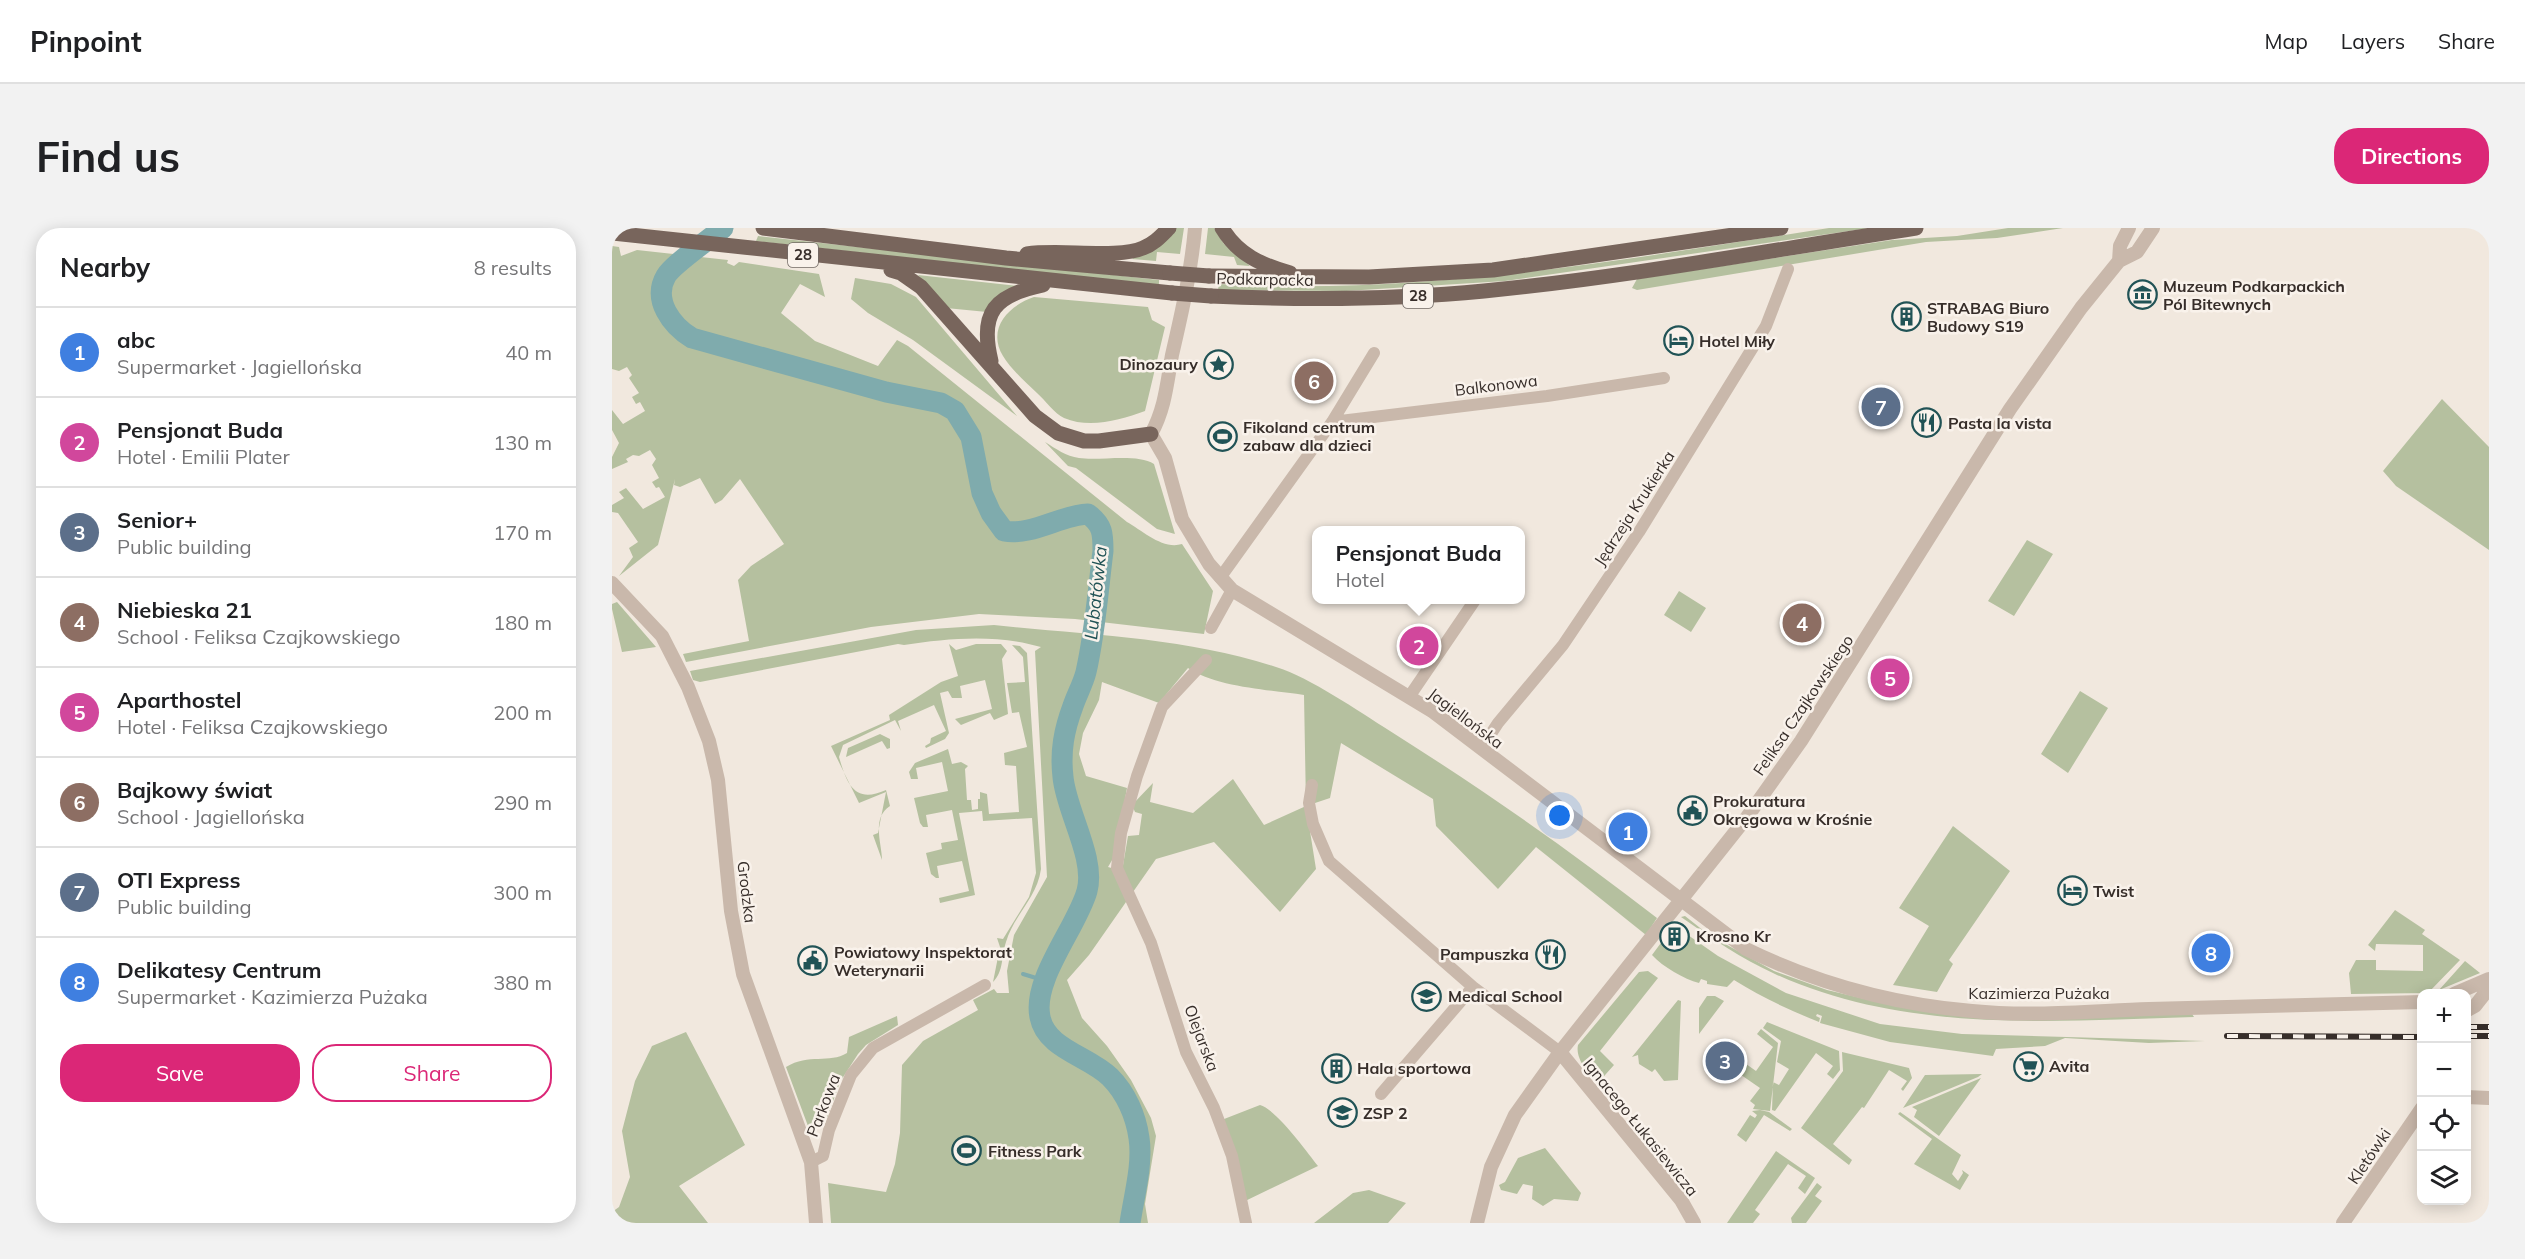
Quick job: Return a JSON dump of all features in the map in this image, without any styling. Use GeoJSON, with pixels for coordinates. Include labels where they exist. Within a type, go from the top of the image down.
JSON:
{"type":"FeatureCollection","features":[{"type":"Feature","properties":{"kind":"main road","name":"Podkarpacka"},"geometry":{"type":"LineString","coordinates":[[763,228],[1006,258],[1209,276],[1307,278],[1417,275],[1503,268],[1781,228]]}},
{"type":"Feature","properties":{"kind":"main road"},"geometry":{"type":"LineString","coordinates":[[1006,258],[1047,251],[1126,253],[1152,244],[1169,228]]}},
{"type":"Feature","properties":{"kind":"main road"},"geometry":{"type":"LineString","coordinates":[[1222,228],[1239,249],[1261,264],[1307,278]]}},
{"type":"Feature","properties":{"kind":"main road","name":"Podkarpacka"},"geometry":{"type":"LineString","coordinates":[[612,233],[1057,283],[1211,296],[1316,299],[1482,291],[1624,273],[1916,228]]}},
{"type":"Feature","properties":{"kind":"main road"},"geometry":{"type":"LineString","coordinates":[[865,262],[901,273],[921,287],[1035,416],[1058,433],[1084,441],[1151,434]]}},
{"type":"Feature","properties":{"kind":"main road"},"geometry":{"type":"LineString","coordinates":[[991,364],[987,345],[987,327],[995,306],[1016,291],[1057,283]]}},
{"type":"Feature","properties":{"kind":"street"},"geometry":{"type":"LineString","coordinates":[[1151,434],[1160,418],[1164,402],[1185,301],[1195,228]]}},
{"type":"Feature","properties":{"kind":"street"},"geometry":{"type":"LineString","coordinates":[[2120,228],[2122,242]]}},
{"type":"Feature","properties":{"kind":"street","name":"Feliksa Czajkowskiego"},"geometry":{"type":"LineString","coordinates":[[2119,261],[2122,242],[2129,228]]}},
{"type":"Feature","properties":{"kind":"street","name":"Feliksa Czajkowskiego"},"geometry":{"type":"LineString","coordinates":[[1477,1223],[1491,1167],[1515,1115],[1560,1052],[1681,902],[1802,741],[2010,409],[2081,308],[2119,261],[2137,252],[2152,228]]}},
{"type":"Feature","properties":{"kind":"street","name":"Jędrzeja Krukierka"},"geometry":{"type":"LineString","coordinates":[[1480,749],[1498,723],[1563,645],[1640,532],[1766,326],[1788,268]]}},
{"type":"Feature","properties":{"kind":"street"},"geometry":{"type":"LineString","coordinates":[[1220,578],[1332,422],[1374,353]]}},
{"type":"Feature","properties":{"kind":"street","name":"Balkonowa"},"geometry":{"type":"LineString","coordinates":[[1332,422],[1547,396],[1664,378]]}},
{"type":"Feature","properties":{"kind":"street","name":"Jagiellońska"},"geometry":{"type":"LineString","coordinates":[[1151,434],[1165,458],[1182,519],[1220,578],[1232,590],[1409,697],[1681,902]]}},
{"type":"Feature","properties":{"kind":"street","name":"Grodzka"},"geometry":{"type":"LineString","coordinates":[[612,583],[662,636],[688,687],[709,741],[718,780],[732,911],[743,974],[811,1162],[816,1223]]}},
{"type":"Feature","properties":{"kind":"street"},"geometry":{"type":"LineString","coordinates":[[1211,628],[1232,590]]}},
{"type":"Feature","properties":{"kind":"street"},"geometry":{"type":"LineString","coordinates":[[1409,697],[1472,604]]}},
{"type":"Feature","properties":{"kind":"street","name":"Olejarska"},"geometry":{"type":"LineString","coordinates":[[1206,660],[1162,707],[1137,776],[1113,869],[1151,943],[1186,1052],[1214,1108],[1232,1156],[1246,1223]]}},
{"type":"Feature","properties":{"kind":"street"},"geometry":{"type":"LineString","coordinates":[[1312,785],[1309,803],[1314,824],[1329,861],[1473,987],[1560,1052]]}},
{"type":"Feature","properties":{"kind":"street","name":"Kazimierza Pużaka"},"geometry":{"type":"LineString","coordinates":[[1681,902],[1746,949],[1784,967],[1842,989],[1909,1003],[1973,1012],[2052,1013],[2417,1002]]}},
{"type":"Feature","properties":{"kind":"street"},"geometry":{"type":"LineString","coordinates":[[2464,989],[2489,979]]}},
{"type":"Feature","properties":{"kind":"street","name":"Parkowa"},"geometry":{"type":"LineString","coordinates":[[811,1162],[823,1156],[829,1130],[851,1075],[873,1048],[985,985]]}},
{"type":"Feature","properties":{"kind":"street"},"geometry":{"type":"LineString","coordinates":[[1381,1094],[1473,987]]}},
{"type":"Feature","properties":{"kind":"street"},"geometry":{"type":"LineString","coordinates":[[2471,1008],[2489,988]]}},
{"type":"Feature","properties":{"kind":"street","name":"Ignacego Łukasiewicza"},"geometry":{"type":"LineString","coordinates":[[1560,1052],[1668,1183],[1695,1223]]}},
{"type":"Feature","properties":{"kind":"street"},"geometry":{"type":"LineString","coordinates":[[2471,1097],[2489,1098]]}},
{"type":"Feature","properties":{"kind":"street","name":"Kletówki"},"geometry":{"type":"LineString","coordinates":[[2343,1223],[2417,1114]]}},
{"type":"Feature","properties":{"kind":"green space"},"geometry":{"type":"Polygon","coordinates":[[[1176,228],[1184,228],[1180,254],[1157,252],[1156,261],[1132,259],[1176,228]]]}},
{"type":"Feature","properties":{"kind":"green space"},"geometry":{"type":"Polygon","coordinates":[[[1208,228],[1214,228],[1224,244],[1250,266],[1237,265],[1234,257],[1205,254],[1208,228]]]}},
{"type":"Feature","properties":{"kind":"green space"},"geometry":{"type":"Polygon","coordinates":[[[1829,228],[1870,228],[1505,281],[1346,291],[1218,290],[1219,284],[1372,285],[1449,280],[1601,263],[1829,228]]]}},
{"type":"Feature","properties":{"kind":"green space"},"geometry":{"type":"Polygon","coordinates":[[[2008,228],[2063,228],[1997,238],[1926,242],[1637,290],[1632,288],[1637,279],[1892,240],[1957,236],[2008,228]]]}},
{"type":"Feature","properties":{"kind":"green space"},"geometry":{"type":"Polygon","coordinates":[[[758,236],[1159,280],[1159,286],[756,241],[758,236]]]}},
{"type":"Feature","properties":{"kind":"green space"},"geometry":{"type":"Polygon","coordinates":[[[612,246],[619,247],[621,256],[637,250],[728,260],[727,263],[734,266],[739,262],[819,274],[825,297],[800,284],[781,313],[815,341],[878,366],[897,340],[908,346],[1127,522],[1160,542],[1182,544],[1213,591],[1204,634],[1075,619],[979,614],[871,627],[686,662],[683,654],[749,641],[738,580],[751,566],[784,544],[740,479],[722,500],[715,504],[700,478],[680,487],[674,485],[675,479],[658,545],[619,576],[633,557],[629,548],[638,542],[618,513],[612,512],[612,505],[624,498],[619,492],[626,488],[643,509],[665,497],[659,487],[656,488],[652,482],[659,478],[652,465],[656,459],[650,450],[639,456],[633,455],[626,459],[628,462],[612,469],[612,457],[619,443],[612,430],[612,410],[623,424],[645,411],[640,402],[636,404],[632,397],[639,393],[629,378],[632,375],[627,367],[619,371],[612,369],[612,246]]]}},
{"type":"Feature","properties":{"kind":"green space"},"geometry":{"type":"Polygon","coordinates":[[[918,275],[1018,286],[987,312],[946,308],[918,275]]]}},
{"type":"Feature","properties":{"kind":"green space"},"geometry":{"type":"Polygon","coordinates":[[[855,278],[891,284],[916,297],[1017,416],[913,340],[868,313],[851,299],[855,278]]]}},
{"type":"Feature","properties":{"kind":"green space"},"geometry":{"type":"Polygon","coordinates":[[[1034,297],[1148,307],[1152,320],[1165,327],[1145,411],[1105,422],[1074,421],[1057,413],[1019,376],[1003,356],[998,346],[997,336],[1003,319],[1009,312],[1034,297]]]}},
{"type":"Feature","properties":{"kind":"green space"},"geometry":{"type":"Polygon","coordinates":[[[2442,399],[2489,447],[2489,550],[2396,486],[2383,471],[2442,399]]]}},
{"type":"Feature","properties":{"kind":"green space"},"geometry":{"type":"Polygon","coordinates":[[[1045,442],[1065,454],[1079,458],[1128,458],[1154,464],[1175,534],[1157,529],[1076,468],[1068,466],[1045,442]]]}},
{"type":"Feature","properties":{"kind":"green space"},"geometry":{"type":"Polygon","coordinates":[[[2027,540],[2053,554],[2014,616],[1988,601],[2027,540]]]}},
{"type":"Feature","properties":{"kind":"green space"},"geometry":{"type":"Polygon","coordinates":[[[1679,591],[1706,608],[1691,632],[1664,615],[1679,591]]]}},
{"type":"Feature","properties":{"kind":"green space"},"geometry":{"type":"Polygon","coordinates":[[[617,602],[656,647],[622,652],[612,609],[612,604],[617,602]]]}},
{"type":"Feature","properties":{"kind":"green space"},"geometry":{"type":"Polygon","coordinates":[[[994,625],[1136,638],[1206,649],[1290,672],[1334,696],[1458,775],[1526,821],[1657,918],[1646,935],[1536,847],[1498,889],[1436,826],[1433,799],[1341,743],[1330,798],[1306,806],[1316,869],[1280,912],[1214,842],[1156,859],[1089,955],[1067,980],[1082,1018],[1107,1046],[1131,1080],[1151,1118],[1156,1136],[1145,1204],[1148,1223],[831,1223],[828,1183],[886,1192],[895,1164],[900,1133],[902,1065],[923,1041],[978,1010],[973,1000],[994,989],[997,993],[1009,993],[1007,971],[1014,935],[1047,877],[1035,651],[1041,647],[1007,640],[956,639],[898,644],[700,682],[693,680],[690,671],[916,630],[994,625]],[[1188,668],[1159,703],[1102,682],[1099,700],[1083,733],[1079,754],[1086,776],[1127,788],[1115,855],[1108,867],[1122,871],[1128,836],[1139,835],[1142,814],[1135,812],[1132,805],[1153,783],[1150,802],[1193,813],[1233,779],[1264,825],[1306,806],[1304,695],[1228,684],[1213,680],[1188,668]]]}},
{"type":"Feature","properties":{"kind":"green space"},"geometry":{"type":"Polygon","coordinates":[[[949,644],[956,650],[976,644],[1001,644],[1007,651],[1002,659],[1008,714],[994,720],[990,713],[961,725],[955,719],[992,709],[985,680],[960,686],[962,698],[952,698],[948,691],[940,693],[949,733],[945,739],[926,748],[925,746],[930,743],[931,738],[946,731],[934,705],[898,721],[901,731],[895,720],[843,745],[839,757],[844,773],[831,746],[890,720],[889,715],[941,682],[958,676],[949,644]]]}},
{"type":"Feature","properties":{"kind":"green space"},"geometry":{"type":"Polygon","coordinates":[[[1012,645],[1020,646],[1027,653],[1041,869],[1035,889],[1010,932],[1004,948],[1001,968],[993,982],[1000,947],[997,938],[1003,939],[1029,897],[1036,873],[1032,818],[983,821],[982,811],[959,813],[975,895],[940,903],[939,898],[969,891],[962,861],[937,866],[939,878],[936,878],[931,874],[926,853],[942,849],[941,843],[958,840],[952,810],[926,815],[928,827],[923,827],[914,798],[948,791],[942,762],[916,768],[918,779],[911,779],[909,772],[915,763],[948,749],[952,764],[961,762],[968,766],[965,769],[967,800],[971,800],[972,810],[978,809],[980,792],[987,794],[989,814],[1019,812],[1016,766],[1005,765],[1004,753],[1027,747],[1019,712],[1012,713],[1007,683],[1025,682],[1023,657],[1012,645]]]}},
{"type":"Feature","properties":{"kind":"green space"},"geometry":{"type":"Polygon","coordinates":[[[2080,691],[2108,708],[2068,773],[2041,754],[2080,691]]]}},
{"type":"Feature","properties":{"kind":"green space"},"geometry":{"type":"Polygon","coordinates":[[[880,734],[890,739],[890,748],[887,749],[882,741],[846,757],[848,748],[880,734]]]}},
{"type":"Feature","properties":{"kind":"green space"},"geometry":{"type":"Polygon","coordinates":[[[850,784],[860,793],[867,795],[886,790],[890,806],[881,816],[886,792],[859,803],[850,784]]]}},
{"type":"Feature","properties":{"kind":"green space"},"geometry":{"type":"Polygon","coordinates":[[[1953,826],[2010,871],[1949,960],[1953,964],[1937,992],[1893,985],[1929,926],[1899,908],[1953,826]]]}},
{"type":"Feature","properties":{"kind":"green space"},"geometry":{"type":"Polygon","coordinates":[[[879,828],[882,860],[873,835],[878,833],[879,828]]]}},
{"type":"Feature","properties":{"kind":"green space"},"geometry":{"type":"Polygon","coordinates":[[[2395,910],[2425,930],[2422,934],[2460,960],[2432,989],[2417,989],[2417,993],[2351,994],[2349,973],[2356,960],[2376,960],[2376,970],[2423,971],[2423,945],[2376,944],[2375,951],[2368,945],[2395,910]]]}},
{"type":"Feature","properties":{"kind":"green space"},"geometry":{"type":"Polygon","coordinates":[[[1685,916],[1709,935],[1774,971],[1827,990],[1899,1007],[2192,1014],[2194,1017],[1981,1020],[1876,1007],[1825,993],[1775,974],[1739,955],[1681,917],[1685,916]]]}},
{"type":"Feature","properties":{"kind":"green space"},"geometry":{"type":"Polygon","coordinates":[[[1675,926],[1718,956],[1786,993],[1880,1024],[1962,1034],[2205,1041],[2149,1043],[2065,1038],[2045,1046],[1996,1049],[1993,1056],[1890,1042],[1820,1023],[1822,1016],[1817,1014],[1816,1016],[1820,1018],[1819,1022],[1765,998],[1734,980],[1727,987],[1707,984],[1707,981],[1701,979],[1699,983],[1680,976],[1652,955],[1669,932],[1668,939],[1675,944],[1682,935],[1675,929],[1671,930],[1675,926]]]}},
{"type":"Feature","properties":{"kind":"green space"},"geometry":{"type":"Polygon","coordinates":[[[2465,961],[2480,973],[2441,989],[2465,961]]]}},
{"type":"Feature","properties":{"kind":"green space"},"geometry":{"type":"Polygon","coordinates":[[[1648,971],[1658,978],[1600,1051],[1614,1065],[1597,1084],[1581,1061],[1578,1045],[1639,972],[1648,971]]]}},
{"type":"Feature","properties":{"kind":"green space"},"geometry":{"type":"Polygon","coordinates":[[[1707,996],[1715,996],[1724,1001],[1699,1034],[1699,1008],[1707,996]]]}},
{"type":"Feature","properties":{"kind":"green space"},"geometry":{"type":"Polygon","coordinates":[[[1678,1000],[1681,1001],[1678,1080],[1664,1081],[1655,1069],[1652,1072],[1639,1064],[1638,1055],[1632,1057],[1678,1000]]]}},
{"type":"Feature","properties":{"kind":"green space"},"geometry":{"type":"Polygon","coordinates":[[[897,1016],[898,1025],[866,1045],[858,1054],[840,1082],[827,1118],[814,1128],[808,1126],[786,1067],[803,1060],[833,1058],[847,1053],[849,1037],[897,1016]]]}},
{"type":"Feature","properties":{"kind":"green space"},"geometry":{"type":"Polygon","coordinates":[[[1767,1022],[1839,1051],[1840,1070],[1833,1079],[1827,1074],[1833,1066],[1816,1053],[1775,1111],[1772,1110],[1773,1082],[1779,1085],[1789,1069],[1777,1062],[1781,1041],[1763,1028],[1767,1022]]]}},
{"type":"Feature","properties":{"kind":"green space"},"geometry":{"type":"Polygon","coordinates":[[[1761,1029],[1778,1043],[1770,1111],[1753,1109],[1755,1105],[1750,1101],[1760,1088],[1731,1068],[1739,1059],[1756,1071],[1773,1047],[1757,1034],[1761,1029]]]}},
{"type":"Feature","properties":{"kind":"green space"},"geometry":{"type":"Polygon","coordinates":[[[686,1032],[745,1145],[679,1186],[708,1223],[612,1223],[612,1212],[619,1207],[630,1177],[622,1131],[635,1081],[652,1046],[686,1032]]]}},
{"type":"Feature","properties":{"kind":"green space"},"geometry":{"type":"Polygon","coordinates":[[[1842,1052],[1909,1068],[1912,1078],[1903,1091],[1901,1089],[1907,1081],[1889,1070],[1864,1108],[1862,1107],[1833,1144],[1852,1160],[1849,1165],[1801,1128],[1843,1071],[1842,1052]]]}},
{"type":"Feature","properties":{"kind":"green space"},"geometry":{"type":"Polygon","coordinates":[[[1982,1074],[1978,1077],[1903,1108],[1925,1075],[1982,1074]]]}},
{"type":"Feature","properties":{"kind":"green space"},"geometry":{"type":"Polygon","coordinates":[[[1981,1078],[1939,1136],[1914,1117],[1917,1110],[1912,1107],[1981,1078]]]}},
{"type":"Feature","properties":{"kind":"green space"},"geometry":{"type":"Polygon","coordinates":[[[1260,1105],[1267,1108],[1282,1122],[1318,1166],[1241,1203],[1219,1121],[1260,1105]]]}},
{"type":"Feature","properties":{"kind":"green space"},"geometry":{"type":"Polygon","coordinates":[[[1752,1111],[1769,1112],[1792,1129],[1790,1131],[1764,1115],[1746,1142],[1737,1135],[1750,1115],[1755,1118],[1757,1115],[1752,1111]]]}},
{"type":"Feature","properties":{"kind":"green space"},"geometry":{"type":"Polygon","coordinates":[[[1900,1112],[1961,1155],[1952,1174],[1958,1181],[1963,1173],[1962,1170],[1969,1175],[1960,1190],[1914,1164],[1932,1139],[1898,1114],[1900,1112]]]}},
{"type":"Feature","properties":{"kind":"green space"},"geometry":{"type":"Polygon","coordinates":[[[1545,1148],[1581,1193],[1578,1201],[1554,1199],[1543,1206],[1532,1199],[1533,1186],[1523,1184],[1517,1194],[1501,1190],[1499,1185],[1505,1182],[1518,1158],[1545,1148]]]}},
{"type":"Feature","properties":{"kind":"green space"},"geometry":{"type":"Polygon","coordinates":[[[1776,1151],[1815,1178],[1805,1194],[1798,1188],[1806,1176],[1788,1164],[1755,1210],[1760,1214],[1753,1223],[1727,1223],[1776,1151]]]}},
{"type":"Feature","properties":{"kind":"green space"},"geometry":{"type":"Polygon","coordinates":[[[1817,1183],[1822,1187],[1815,1196],[1822,1201],[1806,1223],[1792,1223],[1791,1218],[1817,1183]]]}},
{"type":"Feature","properties":{"kind":"green space"},"geometry":{"type":"Polygon","coordinates":[[[1369,1190],[1406,1203],[1388,1223],[1314,1223],[1353,1193],[1369,1190]]]}},
{"type":"Feature","properties":{"kind":"waterway","name":"Lubatówka"},"geometry":{"type":"LineString","coordinates":[[723,228],[676,265],[666,276],[662,285],[661,294],[666,312],[685,333],[692,338],[886,392],[941,403],[955,411],[971,437],[982,493],[991,513],[1004,531],[1025,531],[1088,514],[1097,522],[1101,530],[1103,551],[1092,642],[1085,676],[1067,724],[1062,758],[1065,790],[1084,849],[1089,878],[1082,905],[1049,970],[1039,1002],[1040,1017],[1051,1037],[1059,1045],[1110,1077],[1121,1090],[1133,1113],[1139,1138],[1140,1158],[1130,1223]]}},
{"type":"Feature","properties":{"kind":"waterway"},"geometry":{"type":"LineString","coordinates":[[1023,974],[1046,981]]}},
{"type":"Feature","properties":{"kind":"railway"},"geometry":{"type":"LineString","coordinates":[[2471,1027],[2489,1027]]}},
{"type":"Feature","properties":{"kind":"railway"},"geometry":{"type":"LineString","coordinates":[[2227,1036],[2417,1037]]}},
{"type":"Feature","properties":{"kind":"railway"},"geometry":{"type":"LineString","coordinates":[[2471,1036],[2489,1036]]}},
{"type":"Feature","properties":{"kind":"place","name":"Muzeum Podkarpackich Pól Bitewnych"},"geometry":{"type":"Point","coordinates":[2142,295]}},
{"type":"Feature","properties":{"kind":"place","name":"STRABAG Biuro Budowy S19"},"geometry":{"type":"Point","coordinates":[1906,317]}},
{"type":"Feature","properties":{"kind":"place","name":"Hotel Miły"},"geometry":{"type":"Point","coordinates":[1678,341]}},
{"type":"Feature","properties":{"kind":"place","name":"Dinozaury"},"geometry":{"type":"Point","coordinates":[1219,364]}},
{"type":"Feature","properties":{"kind":"place","name":"Bajkowy świat"},"geometry":{"type":"Point","coordinates":[1314,381]}},
{"type":"Feature","properties":{"kind":"place","name":"OTI Express"},"geometry":{"type":"Point","coordinates":[1881,407]}},
{"type":"Feature","properties":{"kind":"place","name":"Pasta la vista"},"geometry":{"type":"Point","coordinates":[1927,423]}},
{"type":"Feature","properties":{"kind":"place","name":"Fikoland centrum zabaw dla dzieci"},"geometry":{"type":"Point","coordinates":[1222,436]}},
{"type":"Feature","properties":{"kind":"place","name":"Niebieska 21"},"geometry":{"type":"Point","coordinates":[1802,623]}},
{"type":"Feature","properties":{"kind":"place","name":"Pensjonat Buda"},"geometry":{"type":"Point","coordinates":[1419,646]}},
{"type":"Feature","properties":{"kind":"place","name":"Aparthostel"},"geometry":{"type":"Point","coordinates":[1890,678]}},
{"type":"Feature","properties":{"kind":"place","name":"Prokuratura Okręgowa w Krośnie"},"geometry":{"type":"Point","coordinates":[1692,810]}},
{"type":"Feature","properties":{"kind":"place","name":"abc"},"geometry":{"type":"Point","coordinates":[1628,832]}},
{"type":"Feature","properties":{"kind":"place","name":"Twist"},"geometry":{"type":"Point","coordinates":[2072,891]}},
{"type":"Feature","properties":{"kind":"place","name":"Krosno Kr"},"geometry":{"type":"Point","coordinates":[1675,936]}},
{"type":"Feature","properties":{"kind":"place","name":"Delikatesy Centrum"},"geometry":{"type":"Point","coordinates":[2211,953]}},
{"type":"Feature","properties":{"kind":"place","name":"Pampuszka"},"geometry":{"type":"Point","coordinates":[1550,954]}},
{"type":"Feature","properties":{"kind":"place","name":"Powiatowy Inspektorat Weterynarii"},"geometry":{"type":"Point","coordinates":[813,961]}},
{"type":"Feature","properties":{"kind":"place","name":"Medical School"},"geometry":{"type":"Point","coordinates":[1427,996]}},
{"type":"Feature","properties":{"kind":"place","name":"Senior+"},"geometry":{"type":"Point","coordinates":[1725,1061]}},
{"type":"Feature","properties":{"kind":"place","name":"Avita"},"geometry":{"type":"Point","coordinates":[2028,1066]}},
{"type":"Feature","properties":{"kind":"place","name":"Hala sportowa"},"geometry":{"type":"Point","coordinates":[1336,1068]}},
{"type":"Feature","properties":{"kind":"place","name":"ZSP 2"},"geometry":{"type":"Point","coordinates":[1342,1113]}},
{"type":"Feature","properties":{"kind":"place","name":"Fitness Park"},"geometry":{"type":"Point","coordinates":[967,1151]}}]}
